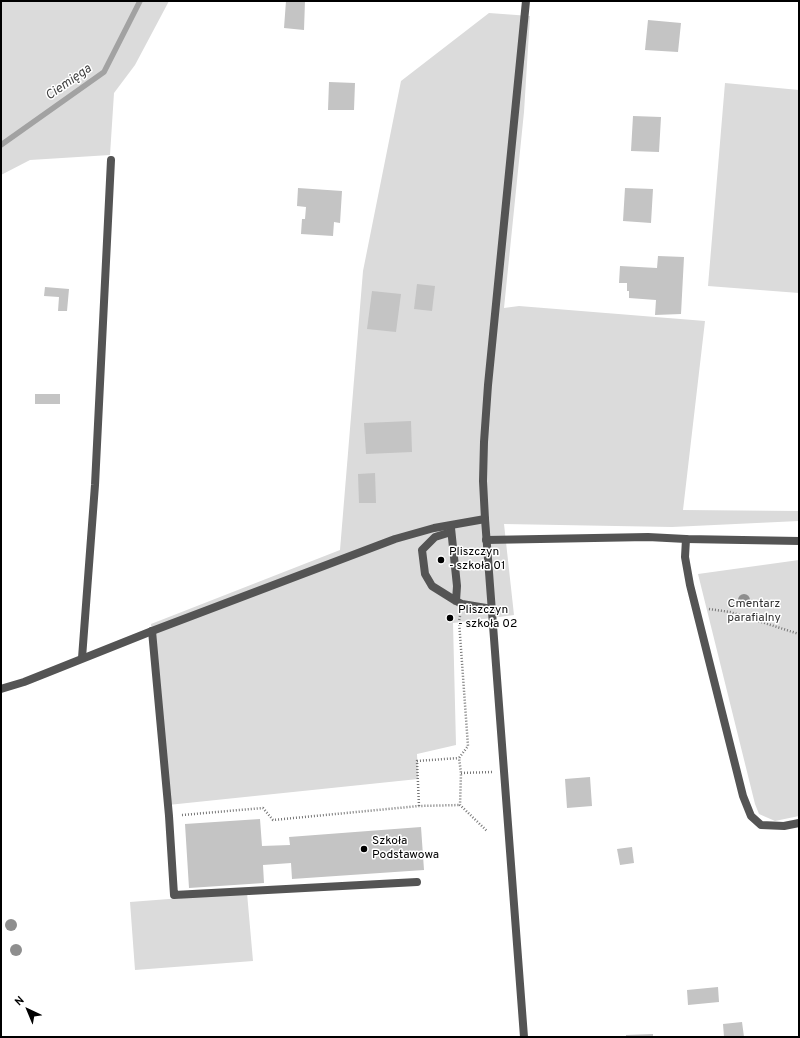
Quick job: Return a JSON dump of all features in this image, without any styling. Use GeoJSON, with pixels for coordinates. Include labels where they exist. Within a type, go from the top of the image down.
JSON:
{"type":"FeatureCollection","features":[{"type":"Feature","properties":{"kind":"street"},"geometry":{"type":"LineString","coordinates":[[524,1037],[486,540],[483,475],[487,392],[526,1]]}},
{"type":"Feature","properties":{"kind":"street"},"geometry":{"type":"LineString","coordinates":[[82,658],[96,485],[111,160]]}},
{"type":"Feature","properties":{"kind":"street"},"geometry":{"type":"LineString","coordinates":[[1,689],[24,682],[152,631],[395,539],[418,532],[451,528],[485,519]]}},
{"type":"Feature","properties":{"kind":"street"},"geometry":{"type":"LineString","coordinates":[[451,528],[435,538],[422,550],[425,574],[432,586],[456,601],[462,604],[492,609]]}},
{"type":"Feature","properties":{"kind":"street"},"geometry":{"type":"LineString","coordinates":[[451,528],[457,586],[456,601]]}},
{"type":"Feature","properties":{"kind":"street"},"geometry":{"type":"LineString","coordinates":[[486,540],[648,537],[799,541]]}},
{"type":"Feature","properties":{"kind":"street"},"geometry":{"type":"LineString","coordinates":[[686,539],[685,557],[690,585],[743,796],[751,816],[761,825],[784,826],[799,823]]}},
{"type":"Feature","properties":{"kind":"street"},"geometry":{"type":"LineString","coordinates":[[152,631],[169,816],[174,895],[417,882]]}},
{"type":"Feature","properties":{"kind":"path"},"geometry":{"type":"LineString","coordinates":[[697,612],[706,609],[730,612],[799,634]]}},
{"type":"Feature","properties":{"kind":"path"},"geometry":{"type":"LineString","coordinates":[[419,806],[417,761],[459,758]]}},
{"type":"Feature","properties":{"kind":"path"},"geometry":{"type":"LineString","coordinates":[[461,773],[504,771]]}},
{"type":"Feature","properties":{"kind":"path"},"geometry":{"type":"LineString","coordinates":[[169,816],[263,808],[273,820],[419,806],[460,805]]}},
{"type":"Feature","properties":{"kind":"green space"},"geometry":{"type":"Polygon","coordinates":[[[1,1],[169,1],[135,65],[114,93],[110,155],[30,160],[1,175],[1,1]]]}},
{"type":"Feature","properties":{"kind":"green space"},"geometry":{"type":"Polygon","coordinates":[[[489,13],[530,16],[524,112],[504,308],[519,306],[705,321],[683,510],[799,511],[799,521],[672,527],[504,524],[514,615],[453,623],[456,745],[417,754],[418,779],[168,805],[151,624],[340,550],[363,271],[401,81],[489,13]]]}},
{"type":"Feature","properties":{"kind":"green space"},"geometry":{"type":"Polygon","coordinates":[[[725,83],[799,90],[799,293],[708,286],[725,83]]]}},
{"type":"Feature","properties":{"kind":"green space","name":"Cmentarz parafialny"},"geometry":{"type":"Polygon","coordinates":[[[799,560],[799,816],[775,821],[759,814],[755,804],[698,574],[799,560]]]}},
{"type":"Feature","properties":{"kind":"green space"},"geometry":{"type":"Polygon","coordinates":[[[247,893],[253,961],[135,970],[130,902],[247,893]]]}},
{"type":"Feature","properties":{"kind":"building"},"geometry":{"type":"Polygon","coordinates":[[[286,1],[305,1],[304,30],[284,28],[286,1]]]}},
{"type":"Feature","properties":{"kind":"building"},"geometry":{"type":"Polygon","coordinates":[[[648,20],[681,23],[678,52],[645,50],[648,20]]]}},
{"type":"Feature","properties":{"kind":"building"},"geometry":{"type":"Polygon","coordinates":[[[329,82],[355,83],[354,110],[328,110],[329,82]]]}},
{"type":"Feature","properties":{"kind":"building"},"geometry":{"type":"Polygon","coordinates":[[[633,116],[661,117],[659,152],[631,151],[633,116]]]}},
{"type":"Feature","properties":{"kind":"building"},"geometry":{"type":"Polygon","coordinates":[[[298,188],[342,191],[340,223],[334,222],[333,236],[301,234],[302,219],[305,219],[306,207],[297,206],[298,188]]]}},
{"type":"Feature","properties":{"kind":"building"},"geometry":{"type":"Polygon","coordinates":[[[625,188],[653,189],[651,223],[623,221],[625,188]]]}},
{"type":"Feature","properties":{"kind":"building"},"geometry":{"type":"Polygon","coordinates":[[[658,256],[684,257],[681,314],[655,315],[656,300],[629,298],[627,283],[619,283],[620,266],[657,268],[658,256]]]}},
{"type":"Feature","properties":{"kind":"building"},"geometry":{"type":"Polygon","coordinates":[[[417,284],[435,286],[432,311],[414,309],[417,284]]]}},
{"type":"Feature","properties":{"kind":"building"},"geometry":{"type":"Polygon","coordinates":[[[45,287],[69,289],[67,311],[58,311],[59,297],[44,296],[45,287]]]}},
{"type":"Feature","properties":{"kind":"building"},"geometry":{"type":"Polygon","coordinates":[[[372,291],[401,294],[396,332],[367,329],[372,291]]]}},
{"type":"Feature","properties":{"kind":"building"},"geometry":{"type":"Polygon","coordinates":[[[35,394],[60,394],[60,404],[35,404],[35,394]]]}},
{"type":"Feature","properties":{"kind":"building"},"geometry":{"type":"Polygon","coordinates":[[[411,421],[412,452],[366,454],[364,423],[411,421]]]}},
{"type":"Feature","properties":{"kind":"building"},"geometry":{"type":"Polygon","coordinates":[[[375,473],[376,503],[359,503],[358,474],[375,473]]]}},
{"type":"Feature","properties":{"kind":"building"},"geometry":{"type":"Polygon","coordinates":[[[590,777],[592,806],[567,808],[565,779],[590,777]]]}},
{"type":"Feature","properties":{"kind":"building"},"geometry":{"type":"Polygon","coordinates":[[[260,819],[262,846],[290,845],[289,837],[421,827],[424,870],[292,879],[291,863],[263,865],[264,883],[189,888],[185,824],[260,819]]]}},
{"type":"Feature","properties":{"kind":"building"},"geometry":{"type":"Polygon","coordinates":[[[632,847],[634,863],[620,865],[617,849],[632,847]]]}},
{"type":"Feature","properties":{"kind":"building"},"geometry":{"type":"Polygon","coordinates":[[[718,987],[719,1002],[688,1005],[687,990],[718,987]]]}},
{"type":"Feature","properties":{"kind":"building"},"geometry":{"type":"Polygon","coordinates":[[[742,1022],[744,1037],[724,1037],[723,1024],[742,1022]]]}},
{"type":"Feature","properties":{"kind":"building"},"geometry":{"type":"Polygon","coordinates":[[[653,1034],[653,1037],[626,1037],[626,1035],[653,1034]]]}},
{"type":"Feature","properties":{"kind":"waterway","name":"Ciemięga"},"geometry":{"type":"LineString","coordinates":[[1,145],[104,72],[140,1]]}},
{"type":"Feature","properties":{"kind":"place","name":"Pliszczyn - szkoła 01"},"geometry":{"type":"Point","coordinates":[441,560]}},
{"type":"Feature","properties":{"kind":"place","name":"Pliszczyn - szkoła 02"},"geometry":{"type":"Point","coordinates":[450,618]}},
{"type":"Feature","properties":{"kind":"place","name":"Szkoła Podstawowa"},"geometry":{"type":"Point","coordinates":[364,849]}}]}
